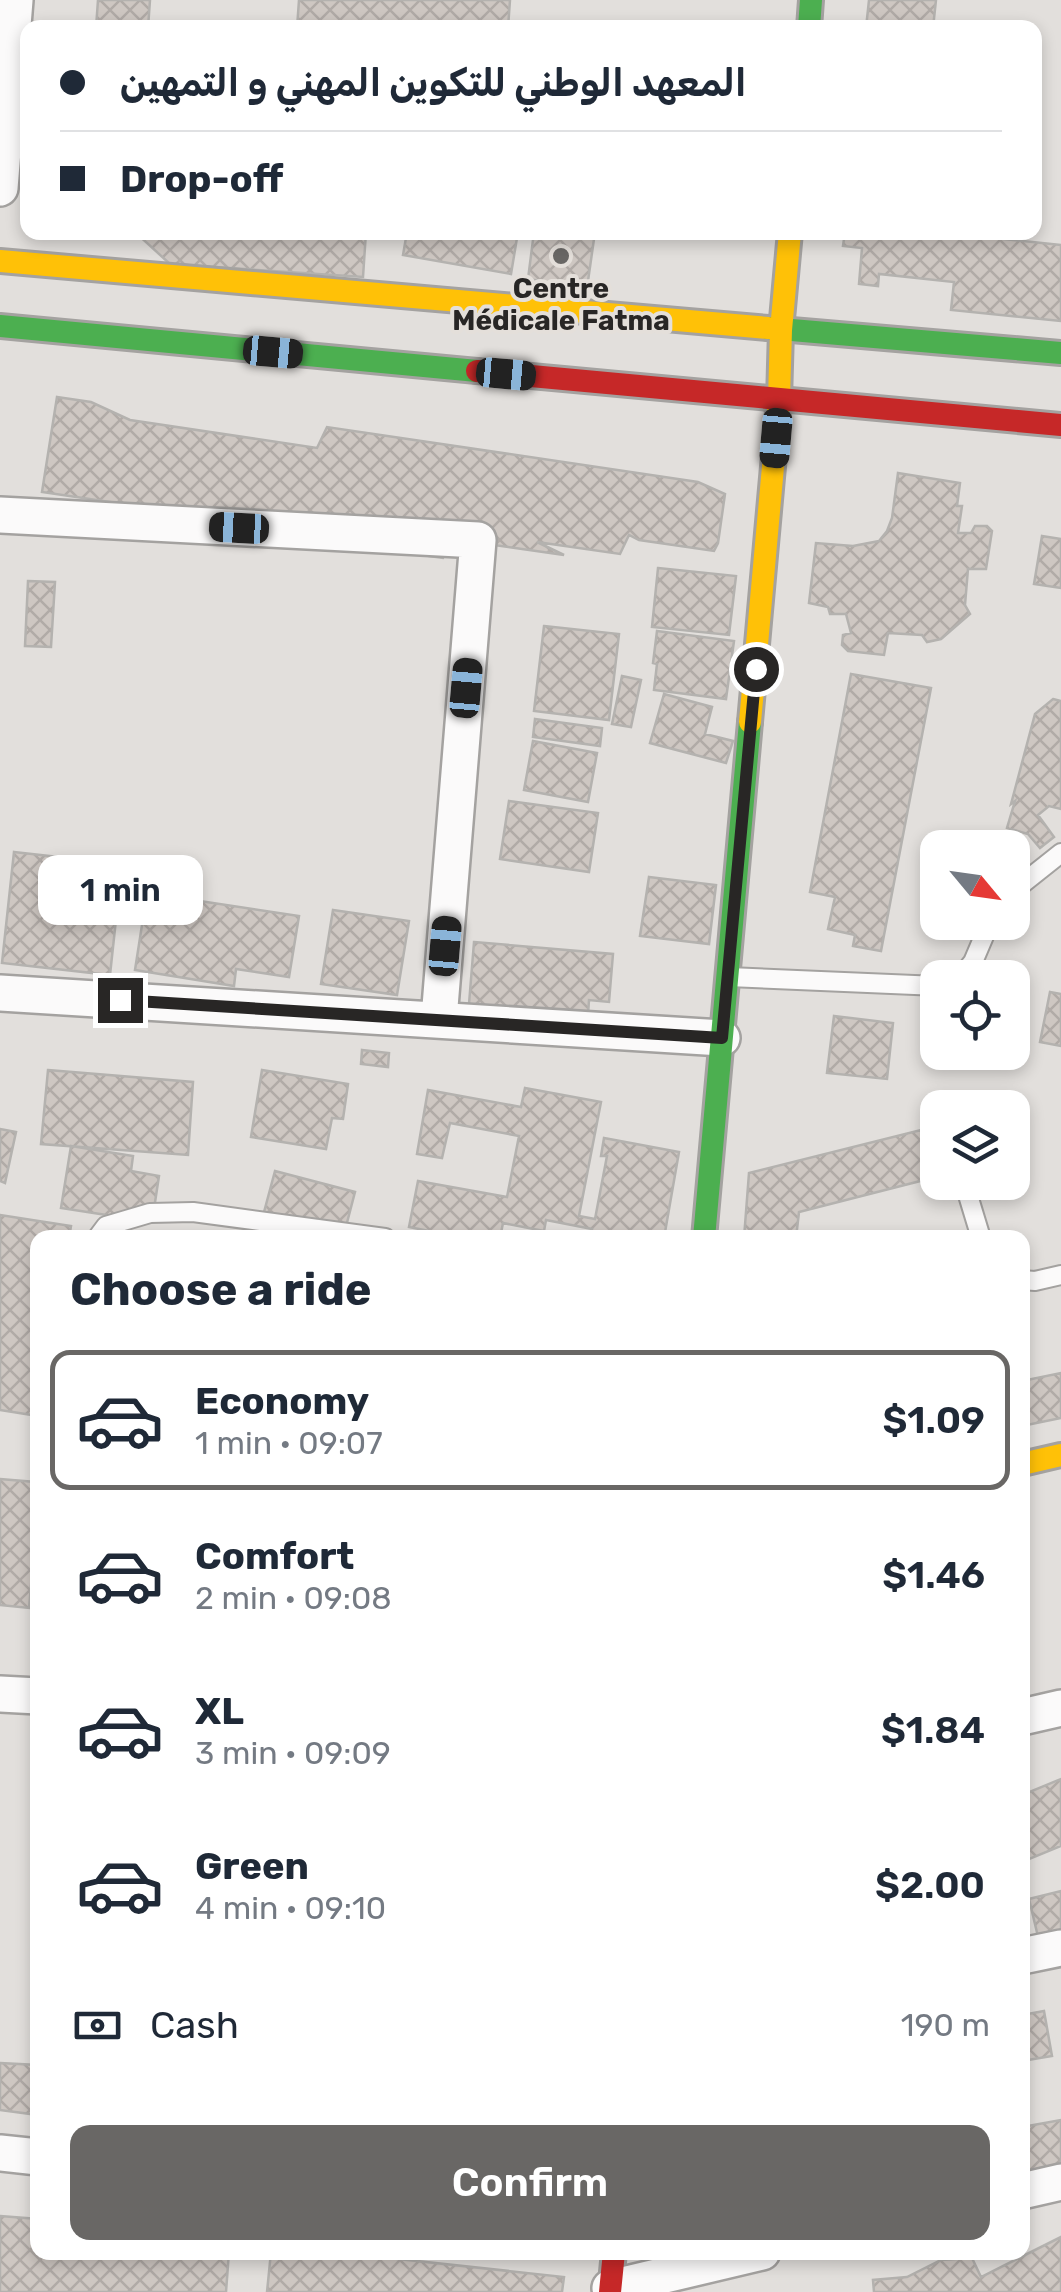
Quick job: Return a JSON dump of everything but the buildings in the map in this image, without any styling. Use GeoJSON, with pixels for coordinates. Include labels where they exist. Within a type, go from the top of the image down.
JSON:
{"type":"FeatureCollection","features":[{"type":"Feature","properties":{"kind":"main road"},"geometry":{"type":"LineString","coordinates":[[705,1230],[780,400],[781,330],[789,240]]}},
{"type":"Feature","properties":{"kind":"main road"},"geometry":{"type":"LineString","coordinates":[[0,261],[1061,353]]}},
{"type":"Feature","properties":{"kind":"main road"},"geometry":{"type":"LineString","coordinates":[[0,326],[1061,425]]}},
{"type":"Feature","properties":{"kind":"main road"},"geometry":{"type":"LineString","coordinates":[[1030,1462],[1061,1456]]}},
{"type":"Feature","properties":{"kind":"main road"},"geometry":{"type":"LineString","coordinates":[[610,2290],[613,2260]]}},
{"type":"Feature","properties":{"kind":"street"},"geometry":{"type":"LineString","coordinates":[[0,188],[19,50],[15,0]]}},
{"type":"Feature","properties":{"kind":"street"},"geometry":{"type":"LineString","coordinates":[[0,515],[478,540],[439,1019]]}},
{"type":"Feature","properties":{"kind":"street"},"geometry":{"type":"LineString","coordinates":[[0,993],[722,1038]]}},
{"type":"Feature","properties":{"kind":"street"},"geometry":{"type":"LineString","coordinates":[[0,1694],[30,1696]]}},
{"type":"Feature","properties":{"kind":"street"},"geometry":{"type":"LineString","coordinates":[[1030,1714],[1061,1708]]}},
{"type":"Feature","properties":{"kind":"street"},"geometry":{"type":"LineString","coordinates":[[1030,1954],[1061,1948]]}},
{"type":"Feature","properties":{"kind":"street"},"geometry":{"type":"LineString","coordinates":[[0,2153],[30,2155]]}},
{"type":"Feature","properties":{"kind":"street"},"geometry":{"type":"LineString","coordinates":[[1030,2190],[1061,2182]]}},
{"type":"Feature","properties":{"kind":"street"},"geometry":{"type":"LineString","coordinates":[[610,2290],[730,2260]]}},
{"type":"Feature","properties":{"kind":"lane"},"geometry":{"type":"LineString","coordinates":[[1030,878],[1061,853]]}},
{"type":"Feature","properties":{"kind":"lane"},"geometry":{"type":"LineString","coordinates":[[728,977],[920,987]]}},
{"type":"Feature","properties":{"kind":"lane"},"geometry":{"type":"LineString","coordinates":[[969,1200],[978,1230]]}},
{"type":"Feature","properties":{"kind":"lane"},"geometry":{"type":"LineString","coordinates":[[103,1230],[150,1214],[193,1212],[326,1230]]}},
{"type":"Feature","properties":{"kind":"lane"},"geometry":{"type":"LineString","coordinates":[[1030,1281],[1061,1275]]}},
{"type":"Feature","properties":{"kind":"traffic: fast"},"geometry":{"type":"LineString","coordinates":[[810,20],[811,0]]}},
{"type":"Feature","properties":{"kind":"traffic: fast"},"geometry":{"type":"LineString","coordinates":[[0,326],[477,371]]}},
{"type":"Feature","properties":{"kind":"traffic: fast"},"geometry":{"type":"LineString","coordinates":[[768,328],[1061,353]]}},
{"type":"Feature","properties":{"kind":"traffic: fast"},"geometry":{"type":"LineString","coordinates":[[705,1230],[750,722]]}},
{"type":"Feature","properties":{"kind":"traffic: slow"},"geometry":{"type":"LineString","coordinates":[[750,722],[789,240]]}},
{"type":"Feature","properties":{"kind":"traffic: slow"},"geometry":{"type":"LineString","coordinates":[[0,261],[768,328]]}},
{"type":"Feature","properties":{"kind":"traffic: slow"},"geometry":{"type":"LineString","coordinates":[[1030,1462],[1061,1455]]}},
{"type":"Feature","properties":{"kind":"traffic: jam"},"geometry":{"type":"LineString","coordinates":[[477,371],[1061,425]]}},
{"type":"Feature","properties":{"kind":"traffic: jam"},"geometry":{"type":"LineString","coordinates":[[610,2292],[613,2260]]}},
{"type":"Feature","properties":{"kind":"place","name":"Centre Médicale Fatma"},"geometry":{"type":"Point","coordinates":[561,256]}},
{"type":"Feature","properties":{"kind":"route"},"geometry":{"type":"LineString","coordinates":[[120,1000],[722,1038],[756,669]]}}]}
